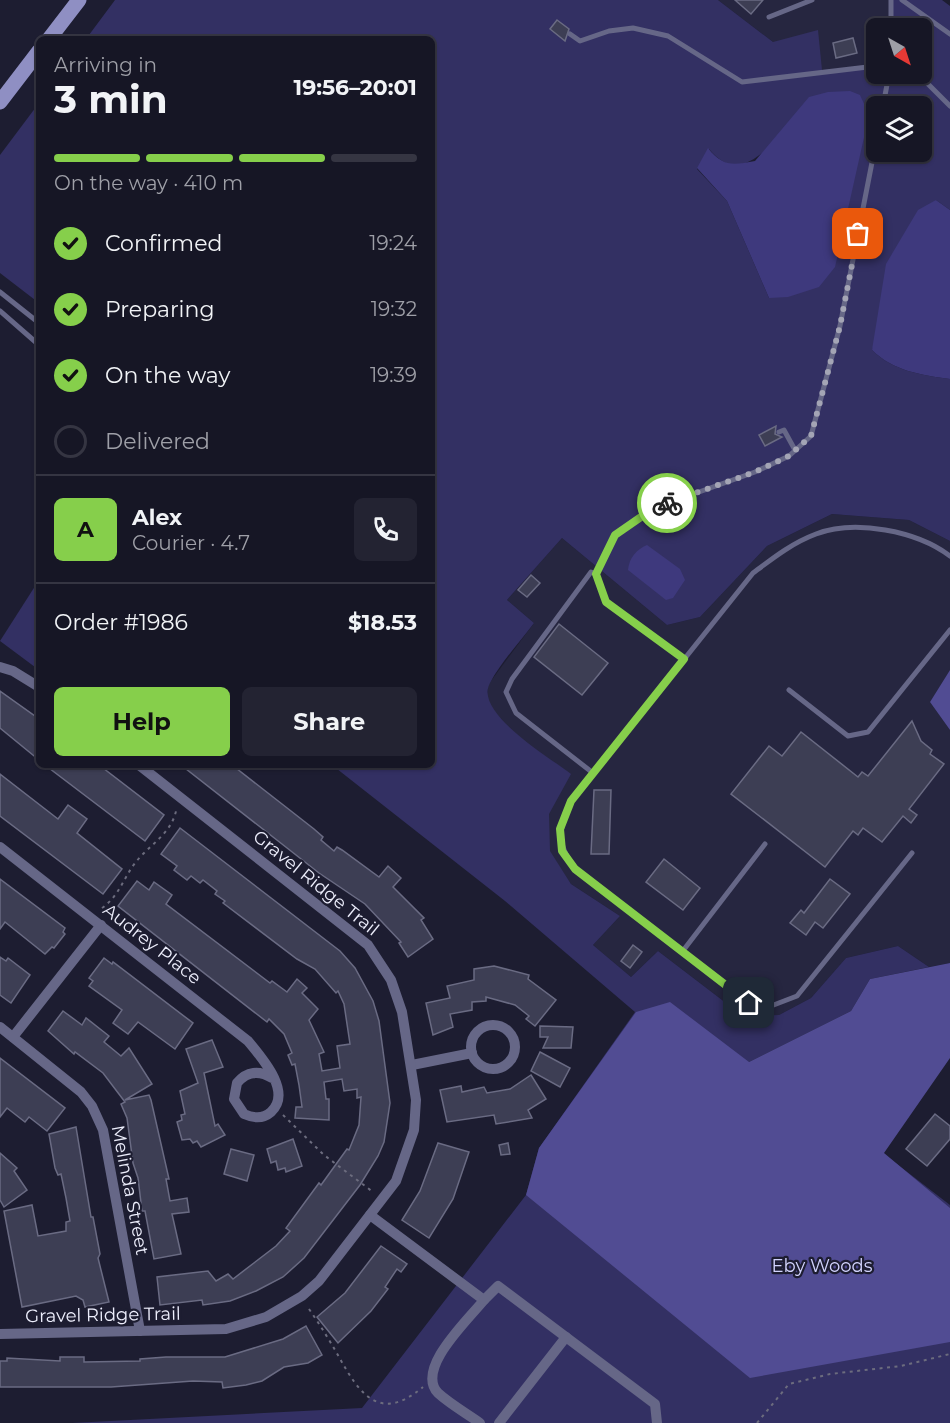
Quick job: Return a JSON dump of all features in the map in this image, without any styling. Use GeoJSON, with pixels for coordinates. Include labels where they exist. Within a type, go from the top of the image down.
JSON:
{"type":"FeatureCollection","features":[{"type":"Feature","properties":{"kind":"main road"},"geometry":{"type":"LineString","coordinates":[[50,36],[79,0]]}},
{"type":"Feature","properties":{"kind":"main road"},"geometry":{"type":"LineString","coordinates":[[0,102],[36,55]]}},
{"type":"Feature","properties":{"kind":"street"},"geometry":{"type":"LineString","coordinates":[[0,667],[13,671],[36,685]]}},
{"type":"Feature","properties":{"kind":"street","name":"Gravel Ridge Trail"},"geometry":{"type":"LineString","coordinates":[[1,1333],[226,1329],[266,1317],[302,1296],[319,1281],[396,1180],[414,1130],[416,1100],[402,1012],[392,980],[368,945],[143,768]]}},
{"type":"Feature","properties":{"kind":"street","name":"Audrey Place"},"geometry":{"type":"LineString","coordinates":[[0,847],[248,1041],[264,1062],[272,1078],[279,1092],[277,1105],[263,1117],[255,1118],[244,1114],[234,1099],[237,1083],[251,1073],[259,1072],[272,1078]]}},
{"type":"Feature","properties":{"kind":"street"},"geometry":{"type":"LineString","coordinates":[[13,1037],[101,925]]}},
{"type":"Feature","properties":{"kind":"street"},"geometry":{"type":"LineString","coordinates":[[497,1025],[510,1031],[514,1037],[516,1045],[512,1059],[499,1069],[484,1067],[472,1053],[472,1038],[482,1028],[497,1025]]}},
{"type":"Feature","properties":{"kind":"street","name":"Melinda Street"},"geometry":{"type":"LineString","coordinates":[[0,1027],[81,1092],[92,1106],[103,1130],[140,1331]]}},
{"type":"Feature","properties":{"kind":"street"},"geometry":{"type":"LineString","coordinates":[[412,1065],[472,1053]]}},
{"type":"Feature","properties":{"kind":"street"},"geometry":{"type":"LineString","coordinates":[[370,1215],[484,1300]]}},
{"type":"Feature","properties":{"kind":"street"},"geometry":{"type":"LineString","coordinates":[[480,1423],[437,1391],[431,1378],[433,1364],[498,1286],[655,1404],[657,1423]]}},
{"type":"Feature","properties":{"kind":"street"},"geometry":{"type":"LineString","coordinates":[[0,1322],[1,1333]]}},
{"type":"Feature","properties":{"kind":"street"},"geometry":{"type":"LineString","coordinates":[[499,1423],[566,1337]]}},
{"type":"Feature","properties":{"kind":"lane"},"geometry":{"type":"LineString","coordinates":[[769,17],[810,0]]}},
{"type":"Feature","properties":{"kind":"lane"},"geometry":{"type":"LineString","coordinates":[[891,0],[891,18]]}},
{"type":"Feature","properties":{"kind":"lane"},"geometry":{"type":"LineString","coordinates":[[902,0],[950,34]]}},
{"type":"Feature","properties":{"kind":"lane"},"geometry":{"type":"LineString","coordinates":[[570,34],[580,41],[609,31],[633,28],[668,36],[742,82],[866,67]]}},
{"type":"Feature","properties":{"kind":"lane"},"geometry":{"type":"LineString","coordinates":[[928,84],[950,106]]}},
{"type":"Feature","properties":{"kind":"lane"},"geometry":{"type":"LineString","coordinates":[[684,659],[606,602],[596,574],[615,535],[654,508],[755,472],[795,450],[811,436],[840,326],[872,162]]}},
{"type":"Feature","properties":{"kind":"lane"},"geometry":{"type":"LineString","coordinates":[[0,292],[36,321]]}},
{"type":"Feature","properties":{"kind":"lane"},"geometry":{"type":"LineString","coordinates":[[0,311],[36,342]]}},
{"type":"Feature","properties":{"kind":"lane"},"geometry":{"type":"LineString","coordinates":[[779,432],[784,430],[795,450]]}},
{"type":"Feature","properties":{"kind":"lane"},"geometry":{"type":"LineString","coordinates":[[912,853],[797,996],[771,1006],[749,1003],[575,869],[562,851],[560,829],[571,801],[753,573],[789,546],[819,533],[867,527],[906,534],[950,556]]}},
{"type":"Feature","properties":{"kind":"lane"},"geometry":{"type":"LineString","coordinates":[[593,773],[516,713],[506,692],[512,679],[591,572],[596,574]]}},
{"type":"Feature","properties":{"kind":"lane"},"geometry":{"type":"LineString","coordinates":[[789,690],[848,736],[868,732],[950,630]]}},
{"type":"Feature","properties":{"kind":"lane"},"geometry":{"type":"LineString","coordinates":[[682,952],[765,844]]}},
{"type":"Feature","properties":{"kind":"path"},"geometry":{"type":"LineString","coordinates":[[102,908],[115,898],[134,864],[171,826],[176,811]]}},
{"type":"Feature","properties":{"kind":"path"},"geometry":{"type":"LineString","coordinates":[[283,1115],[324,1155],[383,1199]]}},
{"type":"Feature","properties":{"kind":"path"},"geometry":{"type":"LineString","coordinates":[[309,1309],[357,1390],[371,1403],[381,1408],[399,1404],[421,1389],[431,1378]]}},
{"type":"Feature","properties":{"kind":"path"},"geometry":{"type":"LineString","coordinates":[[757,1423],[789,1384],[814,1377],[901,1366],[950,1354]]}},
{"type":"Feature","properties":{"kind":"shaded area"},"geometry":{"type":"Polygon","coordinates":[[[718,0],[891,0],[891,18],[866,18],[866,67],[822,70],[773,42],[718,0]]]}},
{"type":"Feature","properties":{"kind":"shaded area"},"geometry":{"type":"Polygon","coordinates":[[[850,91],[860,95],[866,108],[866,128],[835,267],[819,287],[788,297],[769,298],[727,201],[697,168],[708,148],[724,162],[755,161],[809,97],[828,92],[850,91]]]}},
{"type":"Feature","properties":{"kind":"shaded area"},"geometry":{"type":"Polygon","coordinates":[[[936,200],[950,210],[950,379],[918,374],[898,367],[872,350],[886,264],[918,210],[936,200]]]}},
{"type":"Feature","properties":{"kind":"shaded area"},"geometry":{"type":"Polygon","coordinates":[[[832,514],[909,520],[950,541],[950,670],[930,702],[950,730],[950,963],[929,967],[898,946],[846,958],[811,998],[779,1015],[743,1016],[658,951],[631,977],[593,945],[620,916],[571,884],[549,851],[549,814],[488,703],[488,685],[534,623],[507,600],[562,538],[667,625],[700,617],[767,546],[832,514]]]}},
{"type":"Feature","properties":{"kind":"shaded area"},"geometry":{"type":"Polygon","coordinates":[[[647,545],[680,569],[685,580],[673,598],[666,600],[628,570],[634,554],[647,545]]]}},
{"type":"Feature","properties":{"kind":"green space"},"geometry":{"type":"Polygon","coordinates":[[[115,0],[718,0],[773,42],[818,30],[822,70],[866,67],[866,84],[932,84],[932,18],[891,18],[891,0],[942,0],[950,6],[950,210],[936,200],[872,350],[898,367],[918,374],[950,379],[950,541],[909,520],[832,514],[767,546],[700,617],[667,625],[562,538],[507,600],[534,623],[494,675],[488,695],[493,708],[503,721],[532,746],[571,774],[549,814],[550,851],[571,884],[620,916],[593,945],[631,977],[658,951],[743,1016],[779,1015],[811,998],[846,958],[898,946],[929,967],[870,979],[851,1011],[749,1062],[884,1154],[950,1205],[950,1423],[72,1423],[362,1408],[526,1195],[539,1148],[635,1012],[505,901],[336,768],[435,768],[435,36],[88,36],[115,0]],[[774,142],[750,161],[734,165],[717,158],[709,149],[697,169],[727,201],[769,298],[774,142]]]}},
{"type":"Feature","properties":{"kind":"green space"},"geometry":{"type":"Polygon","coordinates":[[[36,107],[36,301],[0,273],[0,155],[36,107]]]}},
{"type":"Feature","properties":{"kind":"green space"},"geometry":{"type":"Polygon","coordinates":[[[36,585],[36,668],[0,641],[36,585]]]}},
{"type":"Feature","properties":{"kind":"green space"},"geometry":{"type":"Polygon","coordinates":[[[950,670],[950,730],[930,702],[950,670]]]}},
{"type":"Feature","properties":{"kind":"green space","name":"Eby Woods"},"geometry":{"type":"Polygon","coordinates":[[[950,963],[950,1058],[884,1153],[950,1208],[950,1342],[750,1378],[526,1195],[539,1148],[636,1012],[670,1002],[749,1062],[851,1011],[870,979],[950,963]]]}},
{"type":"Feature","properties":{"kind":"building"},"geometry":{"type":"Polygon","coordinates":[[[735,0],[763,0],[751,14],[735,0]]]}},
{"type":"Feature","properties":{"kind":"building"},"geometry":{"type":"Polygon","coordinates":[[[557,20],[569,29],[565,41],[550,29],[557,20]]]}},
{"type":"Feature","properties":{"kind":"building"},"geometry":{"type":"Polygon","coordinates":[[[853,38],[857,53],[836,58],[833,43],[853,38]]]}},
{"type":"Feature","properties":{"kind":"building"},"geometry":{"type":"Polygon","coordinates":[[[776,426],[775,434],[782,437],[765,446],[759,435],[776,426]]]}},
{"type":"Feature","properties":{"kind":"building"},"geometry":{"type":"Polygon","coordinates":[[[531,575],[540,583],[527,597],[518,590],[531,575]]]}},
{"type":"Feature","properties":{"kind":"building"},"geometry":{"type":"Polygon","coordinates":[[[559,624],[608,663],[582,695],[534,657],[559,624]]]}},
{"type":"Feature","properties":{"kind":"building"},"geometry":{"type":"Polygon","coordinates":[[[0,691],[36,717],[36,758],[0,728],[0,691]]]}},
{"type":"Feature","properties":{"kind":"building"},"geometry":{"type":"Polygon","coordinates":[[[912,721],[921,741],[932,750],[930,754],[944,764],[909,809],[917,815],[911,823],[903,816],[882,842],[863,828],[858,835],[853,831],[825,867],[731,794],[769,746],[782,756],[801,732],[858,777],[862,772],[868,776],[912,721]]]}},
{"type":"Feature","properties":{"kind":"building"},"geometry":{"type":"Polygon","coordinates":[[[49,768],[103,768],[164,815],[145,841],[49,768]]]}},
{"type":"Feature","properties":{"kind":"building"},"geometry":{"type":"Polygon","coordinates":[[[185,768],[236,768],[314,829],[323,837],[321,840],[334,851],[337,847],[379,877],[388,866],[401,878],[393,887],[424,918],[421,920],[433,939],[408,957],[399,943],[401,942],[365,904],[319,873],[185,768]]]}},
{"type":"Feature","properties":{"kind":"building"},"geometry":{"type":"Polygon","coordinates":[[[0,774],[58,819],[68,805],[87,819],[77,833],[122,869],[103,894],[0,816],[0,774]]]}},
{"type":"Feature","properties":{"kind":"building"},"geometry":{"type":"Polygon","coordinates":[[[594,790],[611,790],[609,854],[591,854],[594,790]]]}},
{"type":"Feature","properties":{"kind":"building"},"geometry":{"type":"Polygon","coordinates":[[[180,828],[340,951],[355,968],[373,1001],[379,1021],[390,1103],[384,1142],[378,1156],[360,1185],[304,1258],[283,1277],[256,1291],[230,1301],[203,1305],[202,1300],[160,1305],[157,1277],[208,1271],[216,1281],[228,1274],[233,1279],[276,1246],[290,1231],[286,1228],[319,1183],[321,1185],[347,1149],[349,1150],[359,1125],[361,1097],[357,1098],[357,1089],[344,1091],[342,1079],[324,1082],[326,1099],[329,1099],[329,1120],[295,1118],[296,1107],[302,1107],[295,1064],[292,1065],[288,1055],[292,1053],[284,1034],[269,1019],[267,1022],[118,906],[137,881],[149,890],[154,882],[172,895],[166,904],[270,983],[272,981],[287,992],[297,979],[307,988],[302,993],[318,1009],[309,1020],[324,1052],[319,1054],[322,1071],[340,1068],[337,1046],[350,1044],[344,1004],[338,991],[336,993],[315,969],[297,959],[223,903],[225,901],[215,894],[217,891],[203,880],[200,883],[191,876],[187,880],[174,870],[177,866],[161,854],[180,828]]]}},
{"type":"Feature","properties":{"kind":"building"},"geometry":{"type":"Polygon","coordinates":[[[664,859],[700,888],[683,910],[646,882],[664,859]]]}},
{"type":"Feature","properties":{"kind":"building"},"geometry":{"type":"Polygon","coordinates":[[[0,879],[65,928],[63,932],[65,934],[54,948],[52,947],[45,954],[5,922],[0,929],[0,879]]]}},
{"type":"Feature","properties":{"kind":"building"},"geometry":{"type":"Polygon","coordinates":[[[830,879],[850,894],[823,928],[815,922],[806,935],[790,923],[801,910],[804,913],[830,879]]]}},
{"type":"Feature","properties":{"kind":"building"},"geometry":{"type":"Polygon","coordinates":[[[633,945],[642,952],[630,968],[621,961],[633,945]]]}},
{"type":"Feature","properties":{"kind":"building"},"geometry":{"type":"Polygon","coordinates":[[[0,957],[6,961],[8,958],[30,975],[11,1003],[0,995],[0,957]]]}},
{"type":"Feature","properties":{"kind":"building"},"geometry":{"type":"Polygon","coordinates":[[[104,958],[112,964],[113,962],[193,1023],[175,1049],[138,1022],[128,1034],[113,1023],[122,1010],[89,986],[93,981],[89,978],[104,958]]]}},
{"type":"Feature","properties":{"kind":"building"},"geometry":{"type":"Polygon","coordinates":[[[494,966],[529,975],[528,979],[556,1000],[535,1026],[526,1019],[529,1016],[515,1005],[486,997],[486,1001],[472,1002],[472,1010],[450,1014],[453,1027],[433,1035],[426,1003],[450,998],[447,986],[474,980],[474,969],[494,966]]]}},
{"type":"Feature","properties":{"kind":"building"},"geometry":{"type":"Polygon","coordinates":[[[63,1011],[82,1025],[86,1018],[109,1036],[104,1042],[121,1056],[129,1048],[152,1084],[125,1100],[149,1095],[169,1179],[166,1179],[170,1201],[187,1198],[189,1212],[172,1214],[181,1254],[154,1259],[145,1211],[142,1211],[127,1118],[121,1104],[125,1102],[103,1073],[75,1052],[74,1054],[48,1031],[63,1011]]]}},
{"type":"Feature","properties":{"kind":"building"},"geometry":{"type":"Polygon","coordinates":[[[540,1026],[573,1027],[571,1048],[543,1048],[548,1037],[540,1037],[540,1026]]]}},
{"type":"Feature","properties":{"kind":"building"},"geometry":{"type":"Polygon","coordinates":[[[212,1040],[223,1067],[204,1073],[215,1126],[218,1124],[225,1135],[201,1147],[197,1141],[193,1143],[190,1139],[182,1140],[177,1122],[182,1120],[181,1115],[185,1114],[180,1091],[198,1083],[186,1049],[212,1040]]]}},
{"type":"Feature","properties":{"kind":"building"},"geometry":{"type":"Polygon","coordinates":[[[540,1052],[570,1068],[560,1087],[531,1071],[540,1052]]]}},
{"type":"Feature","properties":{"kind":"building"},"geometry":{"type":"Polygon","coordinates":[[[0,1058],[65,1108],[47,1131],[29,1117],[25,1122],[7,1108],[0,1117],[0,1058]]]}},
{"type":"Feature","properties":{"kind":"building"},"geometry":{"type":"Polygon","coordinates":[[[531,1075],[546,1099],[528,1110],[532,1118],[496,1124],[494,1115],[447,1122],[440,1090],[461,1086],[462,1092],[484,1087],[487,1093],[510,1089],[531,1075]]]}},
{"type":"Feature","properties":{"kind":"building"},"geometry":{"type":"Polygon","coordinates":[[[935,1114],[950,1126],[950,1139],[927,1166],[906,1149],[935,1114]]]}},
{"type":"Feature","properties":{"kind":"building"},"geometry":{"type":"Polygon","coordinates":[[[76,1127],[91,1217],[93,1217],[100,1254],[98,1258],[109,1302],[85,1307],[83,1300],[76,1296],[22,1307],[4,1211],[32,1205],[38,1236],[66,1231],[66,1222],[70,1221],[66,1198],[61,1174],[58,1175],[55,1168],[49,1134],[76,1127]]]}},
{"type":"Feature","properties":{"kind":"building"},"geometry":{"type":"Polygon","coordinates":[[[293,1139],[302,1166],[286,1172],[285,1168],[278,1170],[276,1161],[271,1163],[267,1149],[293,1139]]]}},
{"type":"Feature","properties":{"kind":"building"},"geometry":{"type":"Polygon","coordinates":[[[438,1143],[469,1152],[453,1199],[429,1238],[402,1220],[420,1191],[438,1143]]]}},
{"type":"Feature","properties":{"kind":"building"},"geometry":{"type":"Polygon","coordinates":[[[508,1143],[510,1154],[501,1155],[499,1145],[508,1143]]]}},
{"type":"Feature","properties":{"kind":"building"},"geometry":{"type":"Polygon","coordinates":[[[231,1149],[254,1155],[247,1181],[224,1174],[231,1149]]]}},
{"type":"Feature","properties":{"kind":"building"},"geometry":{"type":"Polygon","coordinates":[[[0,1153],[17,1168],[14,1171],[27,1190],[4,1207],[0,1200],[0,1153]]]}},
{"type":"Feature","properties":{"kind":"building"},"geometry":{"type":"Polygon","coordinates":[[[381,1246],[407,1264],[401,1272],[397,1269],[385,1287],[388,1289],[371,1311],[338,1343],[317,1317],[345,1293],[381,1246]]]}},
{"type":"Feature","properties":{"kind":"building"},"geometry":{"type":"Polygon","coordinates":[[[306,1326],[322,1355],[308,1363],[284,1367],[262,1381],[246,1385],[223,1388],[222,1382],[193,1381],[111,1387],[0,1387],[0,1361],[7,1361],[7,1358],[60,1361],[60,1357],[84,1357],[84,1362],[140,1361],[140,1359],[166,1357],[225,1357],[283,1339],[306,1326]]]}},
{"type":"Feature","properties":{"kind":"way so far"},"geometry":{"type":"LineString","coordinates":[[667,503],[755,472],[789,456],[811,436],[840,326],[858,234]]}},
{"type":"Feature","properties":{"kind":"route"},"geometry":{"type":"LineString","coordinates":[[667,503],[654,508],[615,535],[596,574],[606,602],[684,659],[571,801],[560,829],[562,851],[575,869],[749,1003]]}}]}
